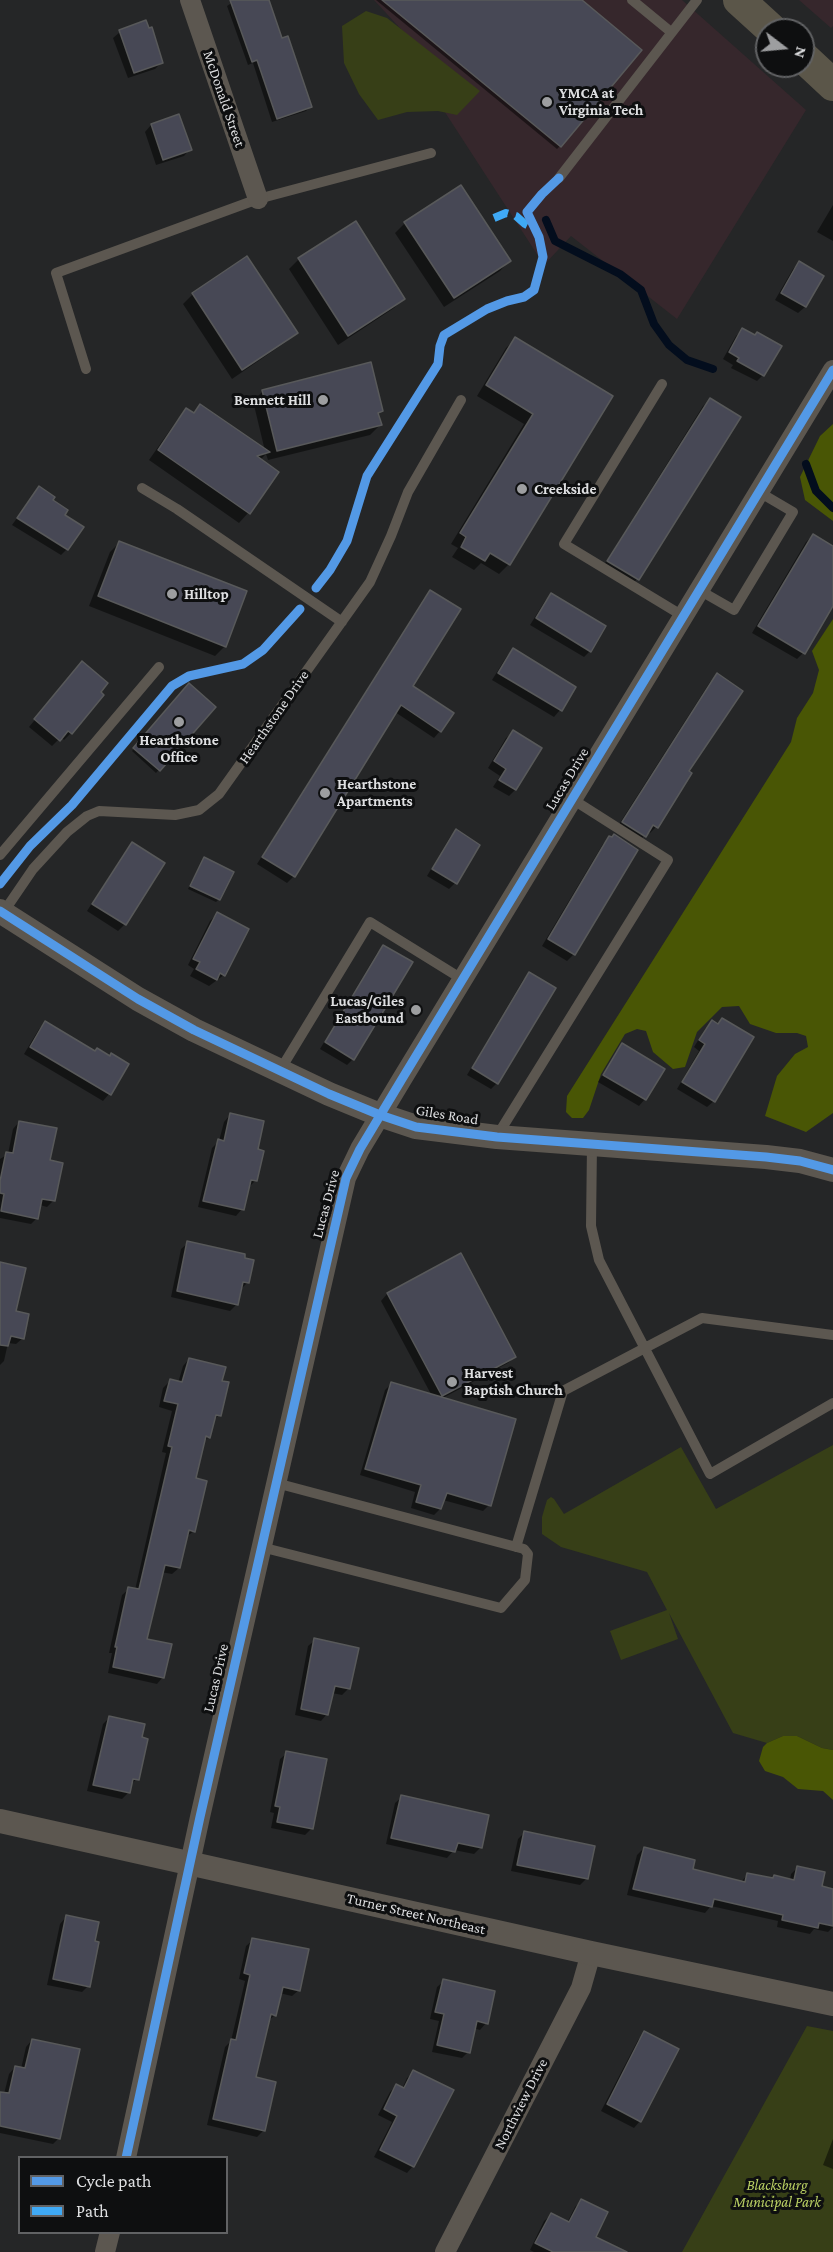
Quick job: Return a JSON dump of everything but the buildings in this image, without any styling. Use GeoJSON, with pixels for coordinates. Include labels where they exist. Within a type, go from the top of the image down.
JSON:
{"type":"FeatureCollection","features":[{"type":"Feature","properties":{"kind":"main road"},"geometry":{"type":"LineString","coordinates":[[739,0],[759,18]]}},
{"type":"Feature","properties":{"kind":"main road"},"geometry":{"type":"LineString","coordinates":[[815,68],[833,85]]}},
{"type":"Feature","properties":{"kind":"street","name":"McDonald Street"},"geometry":{"type":"LineString","coordinates":[[190,0],[258,199]]}},
{"type":"Feature","properties":{"kind":"street","name":"Lucas Drive"},"geometry":{"type":"LineString","coordinates":[[126,2156],[261,1547],[346,1178],[380,1115],[833,370]]}},
{"type":"Feature","properties":{"kind":"street","name":"Giles Road"},"geometry":{"type":"LineString","coordinates":[[1,915],[138,999],[194,1030],[279,1072],[380,1115],[416,1127],[497,1137],[766,1157],[800,1161],[833,1170]]}},
{"type":"Feature","properties":{"kind":"street","name":"Turner Street Northeast"},"geometry":{"type":"LineString","coordinates":[[0,1821],[591,1953],[833,2004]]}},
{"type":"Feature","properties":{"kind":"street","name":"Northview Drive"},"geometry":{"type":"LineString","coordinates":[[445,2252],[581,1988],[591,1953]]}},
{"type":"Feature","properties":{"kind":"street"},"geometry":{"type":"LineString","coordinates":[[105,2252],[110,2234]]}},
{"type":"Feature","properties":{"kind":"lane"},"geometry":{"type":"LineString","coordinates":[[632,0],[671,32]]}},
{"type":"Feature","properties":{"kind":"lane"},"geometry":{"type":"LineString","coordinates":[[559,178],[697,0]]}},
{"type":"Feature","properties":{"kind":"lane"},"geometry":{"type":"LineString","coordinates":[[86,369],[56,273],[258,199],[431,153]]}},
{"type":"Feature","properties":{"kind":"lane"},"geometry":{"type":"LineString","coordinates":[[662,384],[564,544],[683,616]]}},
{"type":"Feature","properties":{"kind":"lane","name":"Hearthstone Drive"},"geometry":{"type":"LineString","coordinates":[[1,915],[38,862],[67,832],[87,816],[99,811],[175,815],[199,810],[214,800],[370,582],[408,492],[461,400]]}},
{"type":"Feature","properties":{"kind":"lane"},"geometry":{"type":"LineString","coordinates":[[142,488],[177,508],[342,622]]}},
{"type":"Feature","properties":{"kind":"lane"},"geometry":{"type":"LineString","coordinates":[[699,590],[734,610],[740,601],[793,512],[759,492]]}},
{"type":"Feature","properties":{"kind":"lane"},"geometry":{"type":"LineString","coordinates":[[0,855],[159,667]]}},
{"type":"Feature","properties":{"kind":"lane"},"geometry":{"type":"LineString","coordinates":[[497,1137],[668,860],[572,798]]}},
{"type":"Feature","properties":{"kind":"lane"},"geometry":{"type":"LineString","coordinates":[[279,1072],[370,922],[462,979]]}},
{"type":"Feature","properties":{"kind":"lane"},"geometry":{"type":"LineString","coordinates":[[592,1145],[591,1226],[599,1260],[710,1474],[833,1403]]}},
{"type":"Feature","properties":{"kind":"lane"},"geometry":{"type":"LineString","coordinates":[[516,1547],[563,1391],[702,1318],[833,1335]]}},
{"type":"Feature","properties":{"kind":"lane"},"geometry":{"type":"LineString","coordinates":[[261,1547],[501,1608],[525,1580],[528,1554],[516,1547],[276,1483]]}},
{"type":"Feature","properties":{"kind":"shaded area"},"geometry":{"type":"Polygon","coordinates":[[[374,0],[682,0],[755,65],[755,78],[770,78],[806,110],[677,319],[571,236],[544,265],[439,103],[460,93],[374,0]]]}},
{"type":"Feature","properties":{"kind":"shaded area"},"geometry":{"type":"Polygon","coordinates":[[[799,0],[833,0],[833,26],[831,28],[799,0]]]}},
{"type":"Feature","properties":{"kind":"green space"},"geometry":{"type":"Polygon","coordinates":[[[366,11],[387,18],[480,91],[457,115],[438,111],[407,112],[378,120],[359,94],[344,63],[342,26],[366,11]]]}},
{"type":"Feature","properties":{"kind":"green space"},"geometry":{"type":"Polygon","coordinates":[[[833,424],[833,521],[805,500],[800,477],[820,436],[833,424]]]}},
{"type":"Feature","properties":{"kind":"green space"},"geometry":{"type":"Polygon","coordinates":[[[833,619],[833,1113],[806,1132],[765,1116],[777,1076],[795,1054],[808,1047],[806,1036],[797,1033],[776,1033],[750,1024],[739,1006],[722,1007],[697,1032],[685,1067],[673,1069],[653,1052],[646,1031],[637,1029],[625,1034],[601,1074],[589,1110],[583,1118],[572,1118],[566,1112],[567,1096],[791,742],[797,718],[813,693],[819,670],[812,651],[833,619]]]}},
{"type":"Feature","properties":{"kind":"green space"},"geometry":{"type":"Polygon","coordinates":[[[833,1445],[833,1750],[822,1748],[797,1736],[783,1736],[767,1743],[733,1733],[669,1613],[678,1639],[621,1660],[610,1631],[667,1610],[647,1572],[561,1547],[542,1534],[542,1517],[547,1500],[551,1497],[564,1514],[681,1447],[716,1509],[833,1445]]]}},
{"type":"Feature","properties":{"kind":"green space"},"geometry":{"type":"Polygon","coordinates":[[[783,1736],[797,1736],[822,1748],[833,1750],[833,1800],[823,1791],[798,1789],[783,1777],[765,1771],[759,1761],[763,1747],[783,1736]]]}},
{"type":"Feature","properties":{"kind":"green space","name":"Blacksburg Municipal Park"},"geometry":{"type":"Polygon","coordinates":[[[807,2026],[833,2031],[833,2252],[682,2252],[807,2026]]]}},
{"type":"Feature","properties":{"kind":"waterway"},"geometry":{"type":"LineString","coordinates":[[546,220],[555,241],[620,274],[641,290],[654,324],[669,345],[687,360],[713,369]]}},
{"type":"Feature","properties":{"kind":"waterway"},"geometry":{"type":"LineString","coordinates":[[806,464],[816,491],[833,508]]}},
{"type":"Feature","properties":{"kind":"marked path"},"geometry":{"type":"LineString","coordinates":[[494,218],[506,213],[516,216],[533,228]]}},
{"type":"Feature","properties":{"kind":"cycle path"},"geometry":{"type":"LineString","coordinates":[[316,588],[347,541],[367,476],[438,364],[444,335],[487,309],[524,297],[534,290],[543,257],[539,237],[527,212],[559,178]]}},
{"type":"Feature","properties":{"kind":"cycle path"},"geometry":{"type":"LineString","coordinates":[[126,2156],[200,1817],[346,1178],[360,1149],[402,1079],[833,370]]}},
{"type":"Feature","properties":{"kind":"cycle path"},"geometry":{"type":"LineString","coordinates":[[0,884],[30,846],[72,805],[172,686],[189,676],[243,664],[263,650],[300,609]]}},
{"type":"Feature","properties":{"kind":"cycle path"},"geometry":{"type":"LineString","coordinates":[[0,911],[138,999],[194,1030],[329,1094],[416,1127],[497,1137],[766,1157],[800,1161],[833,1170]]}},
{"type":"Feature","properties":{"kind":"place","name":"YMCA at Virginia Tech"},"geometry":{"type":"Point","coordinates":[547,102]}},
{"type":"Feature","properties":{"kind":"place","name":"Bennett Hill"},"geometry":{"type":"Point","coordinates":[323,400]}},
{"type":"Feature","properties":{"kind":"place","name":"Creekside"},"geometry":{"type":"Point","coordinates":[522,489]}},
{"type":"Feature","properties":{"kind":"place","name":"Hilltop"},"geometry":{"type":"Point","coordinates":[172,594]}},
{"type":"Feature","properties":{"kind":"place","name":"Hearthstone Office"},"geometry":{"type":"Point","coordinates":[179,722]}},
{"type":"Feature","properties":{"kind":"place","name":"Hearthstone Apartments"},"geometry":{"type":"Point","coordinates":[325,793]}},
{"type":"Feature","properties":{"kind":"place","name":"Lucas/Giles Eastbound"},"geometry":{"type":"Point","coordinates":[416,1010]}},
{"type":"Feature","properties":{"kind":"place","name":"Harvest Baptish Church"},"geometry":{"type":"Point","coordinates":[452,1382]}}]}
